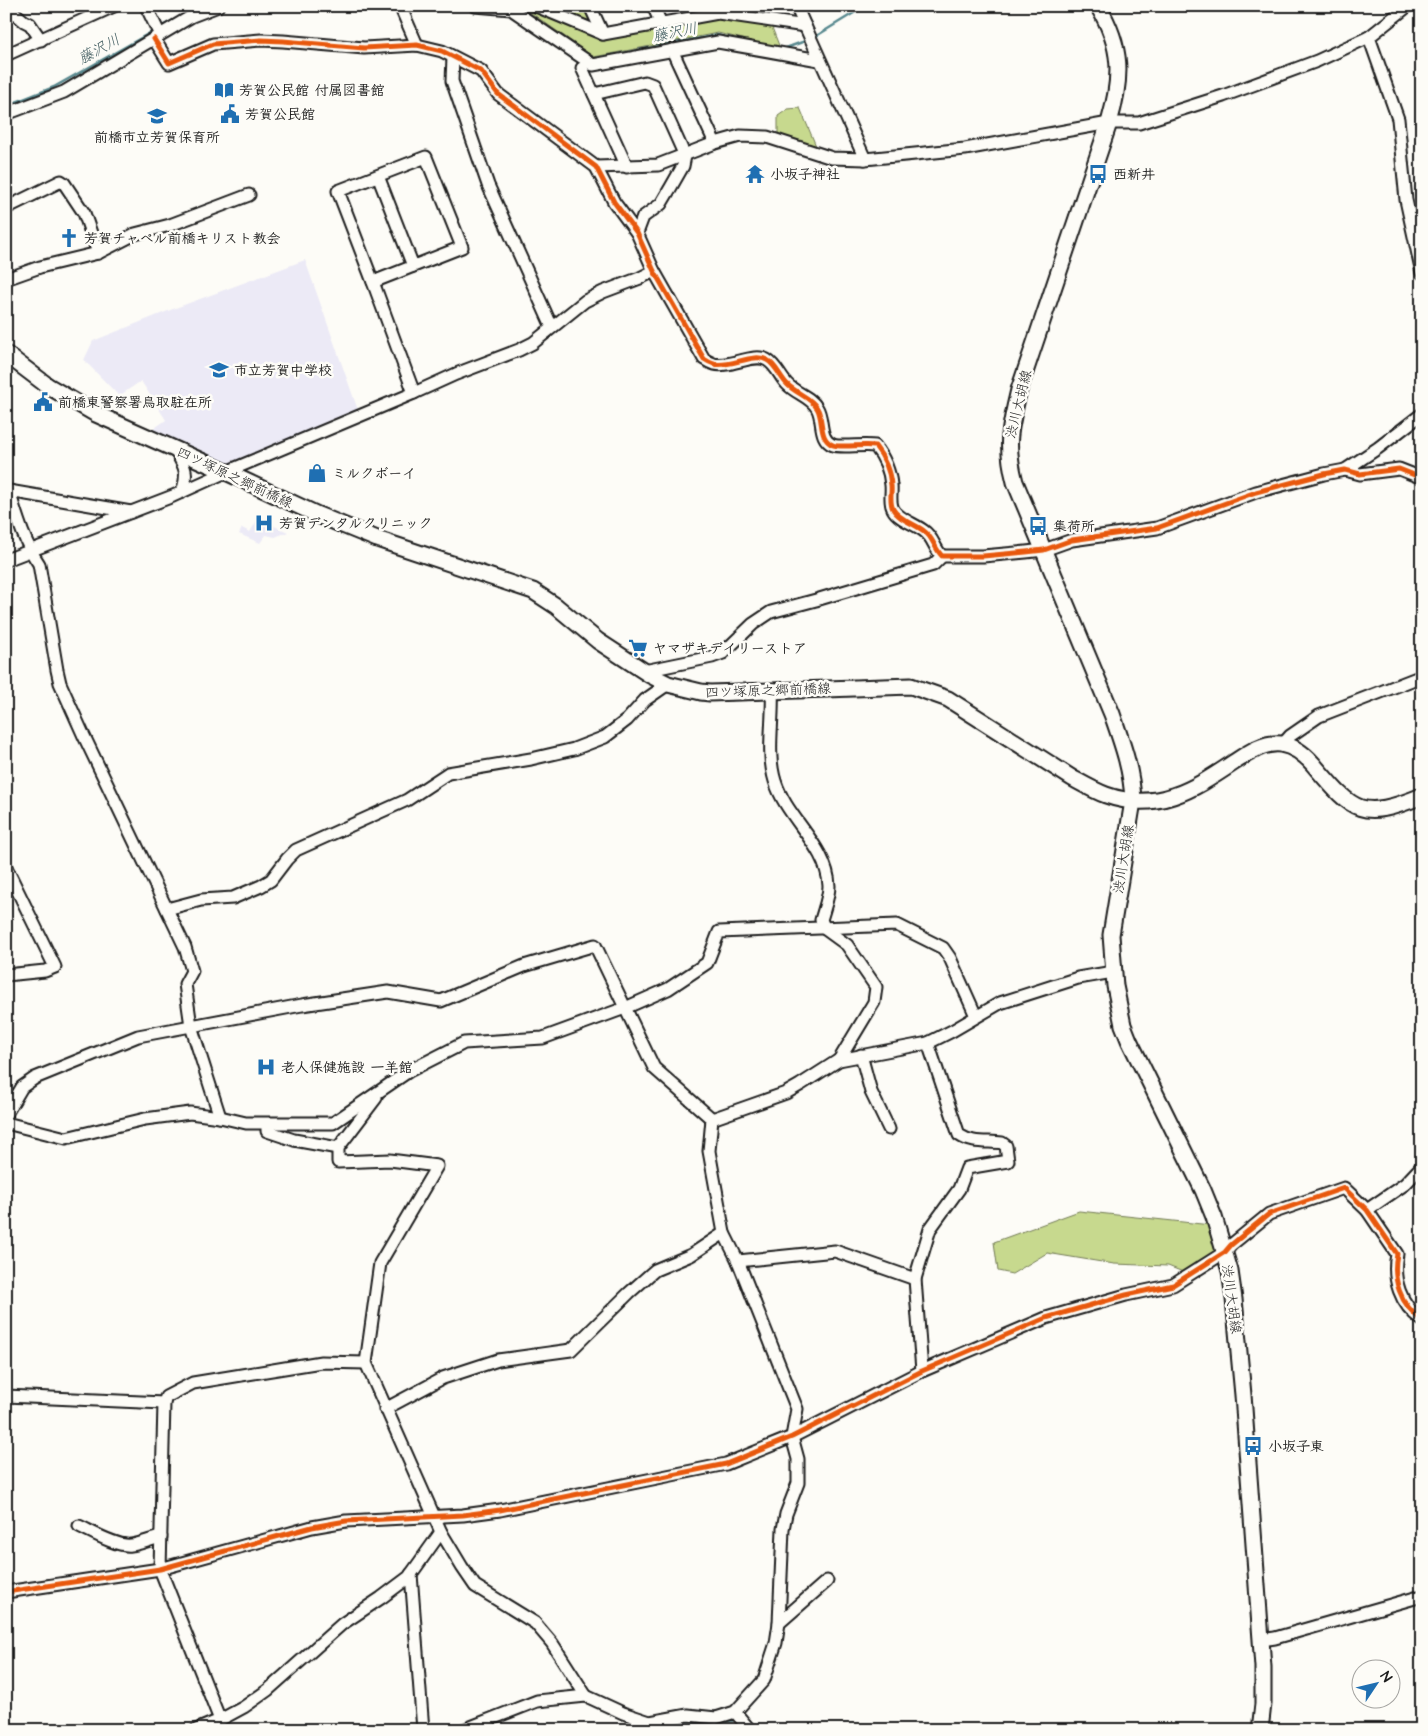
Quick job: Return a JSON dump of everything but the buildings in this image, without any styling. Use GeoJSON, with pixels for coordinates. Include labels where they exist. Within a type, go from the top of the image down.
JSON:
{"type":"FeatureCollection","features":[{"type":"Feature","properties":{"kind":"main road","name":"渋川大胡線"},"geometry":{"type":"LineString","coordinates":[[1098,6],[1114,40],[1118,63],[1117,97],[1019,390],[1009,429],[1008,451],[1015,482],[1112,714],[1132,781],[1133,801],[1111,935],[1113,972],[1118,1003],[1128,1040],[1203,1190],[1225,1252],[1234,1299],[1263,1667],[1263,1704],[1260,1730]]}},
{"type":"Feature","properties":{"kind":"main road","name":"四ツ塚原之郷前橋線"},"geometry":{"type":"LineString","coordinates":[[6,354],[48,386],[69,400],[96,414],[318,515],[378,540],[533,591],[556,606],[598,641],[668,684],[710,693],[911,686],[934,693],[964,708],[1085,785],[1107,795],[1133,801],[1153,802],[1181,794],[1220,772],[1251,751],[1268,744],[1283,744]]}},
{"type":"Feature","properties":{"kind":"main road"},"geometry":{"type":"LineString","coordinates":[[1283,744],[1294,748],[1308,758],[1344,798],[1358,807],[1385,810],[1422,796]]}},
{"type":"Feature","properties":{"kind":"street"},"geometry":{"type":"LineString","coordinates":[[6,6],[30,24],[41,40]]}},
{"type":"Feature","properties":{"kind":"street"},"geometry":{"type":"LineString","coordinates":[[6,55],[114,6]]}},
{"type":"Feature","properties":{"kind":"street"},"geometry":{"type":"LineString","coordinates":[[146,6],[169,63],[213,44],[283,41],[364,48],[418,45],[442,51],[481,71],[498,94],[596,167],[614,202],[637,233],[654,271],[704,359],[713,364],[724,365],[763,358],[770,362],[787,385],[817,406],[823,436],[827,442],[834,446],[875,446],[882,455],[891,485],[891,507],[895,513],[925,532],[930,537],[935,550],[942,556],[983,556],[1044,550],[1072,540],[1157,528],[1256,492],[1345,470],[1378,448],[1422,414]]}},
{"type":"Feature","properties":{"kind":"street"},"geometry":{"type":"LineString","coordinates":[[6,114],[64,92],[192,16],[218,6]]}},
{"type":"Feature","properties":{"kind":"street"},"geometry":{"type":"LineString","coordinates":[[400,6],[418,45]]}},
{"type":"Feature","properties":{"kind":"street"},"geometry":{"type":"LineString","coordinates":[[475,6],[511,9],[593,65],[718,42],[819,60]]}},
{"type":"Feature","properties":{"kind":"street"},"geometry":{"type":"LineString","coordinates":[[536,6],[603,34],[717,10],[805,26]]}},
{"type":"Feature","properties":{"kind":"street"},"geometry":{"type":"LineString","coordinates":[[590,6],[603,34]]}},
{"type":"Feature","properties":{"kind":"street"},"geometry":{"type":"LineString","coordinates":[[653,6],[661,23]]}},
{"type":"Feature","properties":{"kind":"street"},"geometry":{"type":"LineString","coordinates":[[796,6],[864,159]]}},
{"type":"Feature","properties":{"kind":"street"},"geometry":{"type":"LineString","coordinates":[[596,167],[658,165],[740,136],[767,137],[832,158],[864,159],[965,150],[1109,123],[1139,123],[1205,102],[1317,61],[1369,36],[1408,6]]}},
{"type":"Feature","properties":{"kind":"street"},"geometry":{"type":"LineString","coordinates":[[1369,36],[1398,119],[1406,200],[1422,273]]}},
{"type":"Feature","properties":{"kind":"street"},"geometry":{"type":"LineString","coordinates":[[672,50],[716,143]]}},
{"type":"Feature","properties":{"kind":"street"},"geometry":{"type":"LineString","coordinates":[[453,57],[452,81],[488,185],[552,327]]}},
{"type":"Feature","properties":{"kind":"street"},"geometry":{"type":"LineString","coordinates":[[582,68],[627,167]]}},
{"type":"Feature","properties":{"kind":"street"},"geometry":{"type":"LineString","coordinates":[[594,94],[645,82],[653,85],[685,156],[684,166],[671,187],[660,204],[643,217],[637,233]]}},
{"type":"Feature","properties":{"kind":"street"},"geometry":{"type":"LineString","coordinates":[[373,282],[462,247],[426,157],[338,191],[414,393]]}},
{"type":"Feature","properties":{"kind":"street"},"geometry":{"type":"LineString","coordinates":[[378,176],[413,266]]}},
{"type":"Feature","properties":{"kind":"street"},"geometry":{"type":"LineString","coordinates":[[6,208],[60,181],[64,183],[84,212],[98,252]]}},
{"type":"Feature","properties":{"kind":"street"},"geometry":{"type":"LineString","coordinates":[[6,280],[40,267],[98,252],[135,234],[170,225],[250,195]]}},
{"type":"Feature","properties":{"kind":"street"},"geometry":{"type":"LineString","coordinates":[[6,560],[182,492],[456,374],[519,350],[533,343],[585,301],[654,271]]}},
{"type":"Feature","properties":{"kind":"street"},"geometry":{"type":"LineString","coordinates":[[175,450],[185,467],[187,479],[182,492]]}},
{"type":"Feature","properties":{"kind":"street"},"geometry":{"type":"LineString","coordinates":[[1345,470],[1360,474],[1398,469],[1422,478]]}},
{"type":"Feature","properties":{"kind":"street"},"geometry":{"type":"LineString","coordinates":[[131,512],[8,491],[12,520],[39,564],[60,683],[185,947],[192,971],[185,984],[191,1026],[220,1117]]}},
{"type":"Feature","properties":{"kind":"street"},"geometry":{"type":"LineString","coordinates":[[644,671],[723,653],[753,624],[771,612],[932,565],[942,556]]}},
{"type":"Feature","properties":{"kind":"street"},"geometry":{"type":"LineString","coordinates":[[1283,744],[1290,736],[1319,716],[1422,676]]}},
{"type":"Feature","properties":{"kind":"street"},"geometry":{"type":"LineString","coordinates":[[167,909],[201,900],[233,898],[261,886],[271,880],[286,859],[296,850],[407,800],[448,773],[531,759],[574,748],[605,737],[627,720],[645,700],[668,684]]}},
{"type":"Feature","properties":{"kind":"street"},"geometry":{"type":"LineString","coordinates":[[772,690],[771,756],[773,774],[780,793],[824,865],[829,887],[828,898],[821,920],[825,929],[847,945],[876,987],[874,1002],[839,1060]]}},
{"type":"Feature","properties":{"kind":"street"},"geometry":{"type":"LineString","coordinates":[[6,867],[55,967],[45,971],[6,975]]}},
{"type":"Feature","properties":{"kind":"street"},"geometry":{"type":"LineString","coordinates":[[6,1123],[66,1138],[145,1119],[190,1113],[246,1123],[333,1123],[409,1071],[464,1043],[543,1038],[625,1008],[668,989],[707,963],[718,932],[898,925],[943,948],[950,958],[976,1016]]}},
{"type":"Feature","properties":{"kind":"street"},"geometry":{"type":"LineString","coordinates":[[6,1114],[22,1087],[35,1078],[138,1036],[302,1005],[388,992],[441,1000],[524,966],[595,945],[654,1068],[712,1119]]}},
{"type":"Feature","properties":{"kind":"street"},"geometry":{"type":"LineString","coordinates":[[712,1119],[786,1093],[839,1060],[928,1043],[1000,1003],[1078,978],[1113,972]]}},
{"type":"Feature","properties":{"kind":"street"},"geometry":{"type":"LineString","coordinates":[[922,1371],[915,1279],[930,1229],[959,1189],[967,1168],[1008,1161],[1006,1146],[1002,1143],[974,1142],[964,1139],[959,1134],[928,1043]]}},
{"type":"Feature","properties":{"kind":"street"},"geometry":{"type":"LineString","coordinates":[[861,1055],[871,1092],[889,1129]]}},
{"type":"Feature","properties":{"kind":"street"},"geometry":{"type":"LineString","coordinates":[[386,1086],[338,1148],[338,1162],[390,1160],[437,1166],[380,1263],[366,1363],[441,1532],[462,1567],[475,1586],[535,1623],[552,1643],[586,1696]]}},
{"type":"Feature","properties":{"kind":"street"},"geometry":{"type":"LineString","coordinates":[[463,1730],[537,1701],[586,1696],[622,1713],[650,1722],[688,1715],[716,1718],[735,1712],[764,1680],[776,1643],[779,1623],[783,1529],[786,1514],[798,1483],[798,1459],[792,1437],[797,1409],[738,1261],[724,1232],[709,1151],[712,1119]]}},
{"type":"Feature","properties":{"kind":"street"},"geometry":{"type":"LineString","coordinates":[[267,1124],[267,1131],[285,1137],[338,1148]]}},
{"type":"Feature","properties":{"kind":"street"},"geometry":{"type":"LineString","coordinates":[[1367,1210],[1405,1184],[1422,1166]]}},
{"type":"Feature","properties":{"kind":"street"},"geometry":{"type":"LineString","coordinates":[[6,1592],[160,1569],[312,1527],[346,1521],[463,1515],[500,1510],[726,1464],[792,1437],[922,1371],[1046,1318],[1126,1294],[1173,1285],[1225,1252],[1269,1214],[1344,1188],[1367,1210],[1397,1254],[1394,1268],[1399,1293],[1413,1314],[1422,1320]]}},
{"type":"Feature","properties":{"kind":"street"},"geometry":{"type":"LineString","coordinates":[[385,1409],[442,1378],[498,1360],[571,1350],[655,1270],[691,1256],[724,1232]]}},
{"type":"Feature","properties":{"kind":"street"},"geometry":{"type":"LineString","coordinates":[[738,1261],[835,1251],[915,1279]]}},
{"type":"Feature","properties":{"kind":"street"},"geometry":{"type":"LineString","coordinates":[[220,1720],[160,1569],[164,1403],[166,1397],[193,1383],[321,1362],[366,1363]]}},
{"type":"Feature","properties":{"kind":"street"},"geometry":{"type":"LineString","coordinates":[[6,1396],[164,1403]]}},
{"type":"Feature","properties":{"kind":"street"},"geometry":{"type":"LineString","coordinates":[[79,1526],[128,1546],[161,1537]]}},
{"type":"Feature","properties":{"kind":"street"},"geometry":{"type":"LineString","coordinates":[[196,1730],[244,1707],[268,1690],[342,1624],[381,1598],[411,1574],[441,1532]]}},
{"type":"Feature","properties":{"kind":"street"},"geometry":{"type":"LineString","coordinates":[[411,1574],[423,1730]]}},
{"type":"Feature","properties":{"kind":"street"},"geometry":{"type":"LineString","coordinates":[[779,1623],[827,1581]]}},
{"type":"Feature","properties":{"kind":"street"},"geometry":{"type":"LineString","coordinates":[[1261,1640],[1275,1638],[1422,1596]]}},
{"type":"Feature","properties":{"kind":"street"},"geometry":{"type":"LineString","coordinates":[[735,1712],[750,1730]]}},
{"type":"Feature","properties":{"kind":"shaded area","name":"市立芳賀中学校"},"geometry":{"type":"Polygon","coordinates":[[[305,260],[359,413],[228,468],[149,432],[166,420],[141,381],[119,396],[84,360],[93,341],[305,260]]]}},
{"type":"Feature","properties":{"kind":"shaded area"},"geometry":{"type":"Polygon","coordinates":[[[258,519],[288,532],[275,537],[266,535],[260,543],[239,534],[242,528],[250,532],[258,519]]]}},
{"type":"Feature","properties":{"kind":"green space"},"geometry":{"type":"Polygon","coordinates":[[[521,6],[528,6],[603,38],[718,17],[771,25],[780,48],[718,33],[594,57],[521,6]]]}},
{"type":"Feature","properties":{"kind":"green space"},"geometry":{"type":"Polygon","coordinates":[[[543,6],[584,6],[591,23],[543,6]]]}},
{"type":"Feature","properties":{"kind":"green space"},"geometry":{"type":"Polygon","coordinates":[[[800,108],[816,146],[778,138],[778,116],[788,109],[800,108]]]}},
{"type":"Feature","properties":{"kind":"green space"},"geometry":{"type":"Polygon","coordinates":[[[1079,1211],[1211,1225],[1220,1248],[1183,1272],[1168,1266],[1114,1264],[1047,1253],[1012,1274],[998,1271],[994,1242],[1079,1211]]]}},
{"type":"Feature","properties":{"kind":"waterway","name":"藤沢川"},"geometry":{"type":"LineString","coordinates":[[160,27],[201,6]]}},
{"type":"Feature","properties":{"kind":"waterway","name":"藤沢川"},"geometry":{"type":"LineString","coordinates":[[813,38],[862,8],[873,6]]}},
{"type":"Feature","properties":{"kind":"waterway","name":"藤沢川"},"geometry":{"type":"LineString","coordinates":[[6,106],[54,87],[155,30]]}},
{"type":"Feature","properties":{"kind":"waterway","name":"藤沢川"},"geometry":{"type":"LineString","coordinates":[[592,59],[717,35],[744,41]]}},
{"type":"Feature","properties":{"kind":"waterway","name":"藤沢川"},"geometry":{"type":"LineString","coordinates":[[783,49],[808,40]]}},
{"type":"Feature","properties":{"kind":"waterway"},"geometry":{"type":"LineString","coordinates":[[722,1722],[732,1721]]}},
{"type":"Feature","properties":{"kind":"waterway"},"geometry":{"type":"LineString","coordinates":[[654,1730],[687,1723],[711,1723]]}},
{"type":"Feature","properties":{"kind":"cycle path"},"geometry":{"type":"LineString","coordinates":[[154,39],[169,63],[213,44],[261,40],[364,48],[417,45],[442,51],[481,71],[498,94],[596,167],[614,202],[637,233],[654,271],[704,359],[720,365],[755,358],[767,360],[790,387],[807,398],[817,408],[823,434],[828,442],[837,446],[875,446],[884,460],[889,475],[891,503],[895,513],[927,533],[942,556],[983,556],[1044,550],[1072,540],[1157,528],[1256,492],[1345,470],[1360,474],[1399,469],[1422,478]]}},
{"type":"Feature","properties":{"kind":"cycle path"},"geometry":{"type":"LineString","coordinates":[[6,1592],[160,1569],[312,1527],[346,1521],[463,1515],[500,1510],[726,1464],[792,1437],[922,1371],[1046,1318],[1126,1295],[1173,1285],[1225,1252],[1269,1214],[1344,1188],[1367,1210],[1397,1254],[1396,1273],[1399,1291],[1408,1307],[1422,1320]]}},
{"type":"Feature","properties":{"kind":"place","name":"芳賀公民館 付属図書館"},"geometry":{"type":"Point","coordinates":[224,90]}},
{"type":"Feature","properties":{"kind":"place","name":"芳賀公民館"},"geometry":{"type":"Point","coordinates":[230,114]}},
{"type":"Feature","properties":{"kind":"place","name":"前橋市立芳賀保育所"},"geometry":{"type":"Point","coordinates":[157,116]}},
{"type":"Feature","properties":{"kind":"place","name":"小坂子神社"},"geometry":{"type":"Point","coordinates":[755,174]}},
{"type":"Feature","properties":{"kind":"place","name":"西新井"},"geometry":{"type":"Point","coordinates":[1098,174]}},
{"type":"Feature","properties":{"kind":"place","name":"芳賀チャペル前橋キリスト教会"},"geometry":{"type":"Point","coordinates":[69,238]}},
{"type":"Feature","properties":{"kind":"place","name":"市立芳賀中学校"},"geometry":{"type":"Point","coordinates":[219,370]}},
{"type":"Feature","properties":{"kind":"place","name":"前橋東警察署鳥取駐在所"},"geometry":{"type":"Point","coordinates":[43,402]}},
{"type":"Feature","properties":{"kind":"place","name":"ミルクボーイ"},"geometry":{"type":"Point","coordinates":[317,473]}},
{"type":"Feature","properties":{"kind":"place","name":"芳賀デンタルクリニック"},"geometry":{"type":"Point","coordinates":[264,523]}},
{"type":"Feature","properties":{"kind":"place","name":"集荷所"},"geometry":{"type":"Point","coordinates":[1038,526]}},
{"type":"Feature","properties":{"kind":"place","name":"ヤマザキデイリーストア"},"geometry":{"type":"Point","coordinates":[638,648]}},
{"type":"Feature","properties":{"kind":"place","name":"老人保健施設 一羊館"},"geometry":{"type":"Point","coordinates":[266,1067]}},
{"type":"Feature","properties":{"kind":"place","name":"小坂子東"},"geometry":{"type":"Point","coordinates":[1253,1446]}}]}
